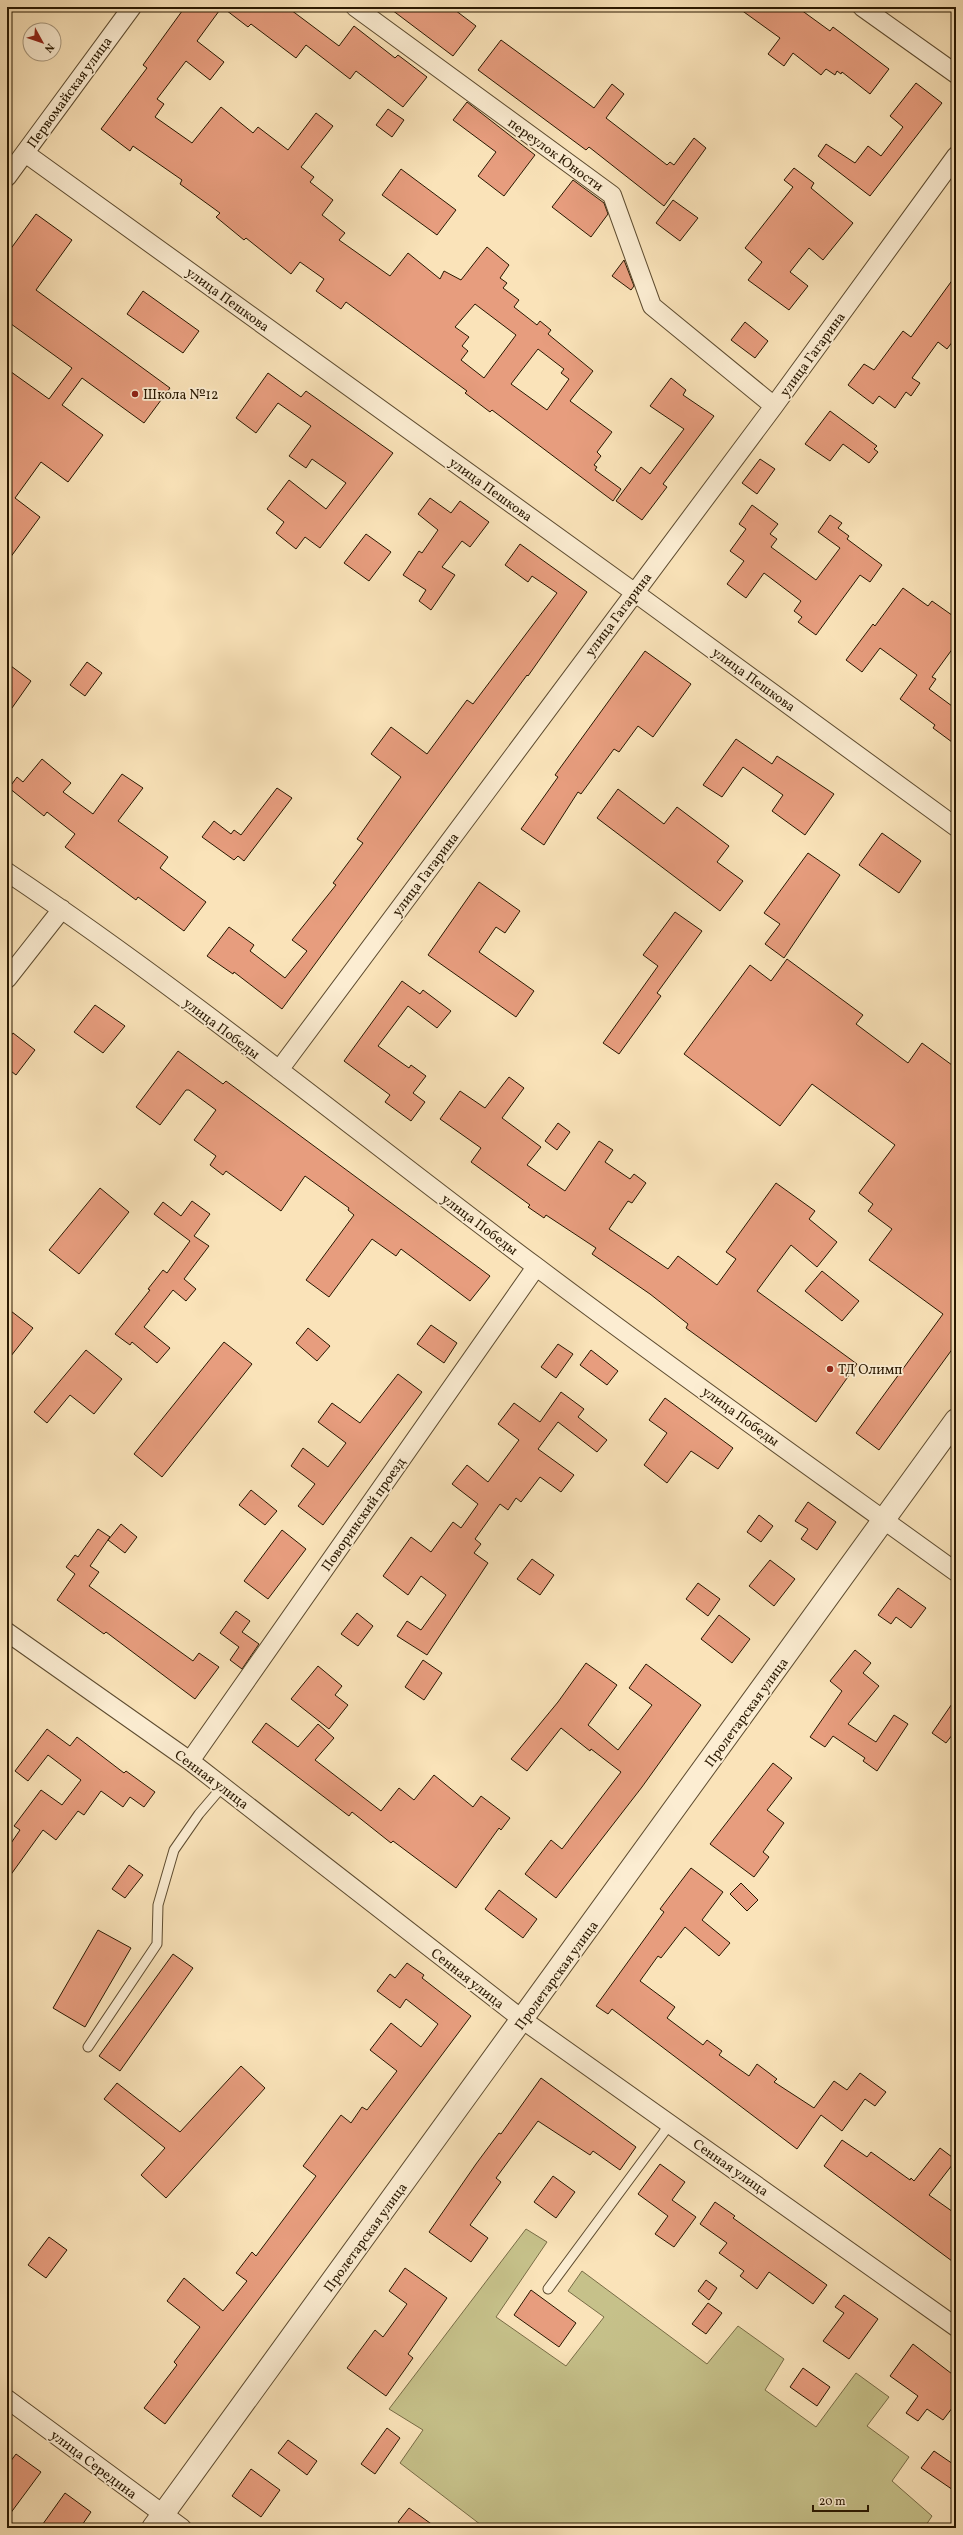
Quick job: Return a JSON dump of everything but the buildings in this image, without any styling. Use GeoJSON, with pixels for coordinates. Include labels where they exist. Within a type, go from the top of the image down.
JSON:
{"type":"FeatureCollection","features":[{"type":"Feature","properties":{"kind":"street","name":"Первомайская улица"},"geometry":{"type":"LineString","coordinates":[[7,177],[132,7]]}},
{"type":"Feature","properties":{"kind":"street","name":"переулок Юности"},"geometry":{"type":"LineString","coordinates":[[355,7],[612,195],[652,306],[774,406]]}},
{"type":"Feature","properties":{"kind":"street"},"geometry":{"type":"LineString","coordinates":[[862,7],[956,74]]}},
{"type":"Feature","properties":{"kind":"street","name":"улица Пешкова"},"geometry":{"type":"LineString","coordinates":[[25,153],[634,592],[956,827]]}},
{"type":"Feature","properties":{"kind":"street","name":"улица Гагарина"},"geometry":{"type":"LineString","coordinates":[[279,1070],[774,406],[956,156]]}},
{"type":"Feature","properties":{"kind":"street","name":"улица Победы"},"geometry":{"type":"LineString","coordinates":[[7,872],[62,909],[279,1070],[536,1267],[956,1572]]}},
{"type":"Feature","properties":{"kind":"street"},"geometry":{"type":"LineString","coordinates":[[7,979],[62,909]]}},
{"type":"Feature","properties":{"kind":"street","name":"Поворинский проезд"},"geometry":{"type":"LineString","coordinates":[[190,1761],[536,1267]]}},
{"type":"Feature","properties":{"kind":"street","name":"Пролетарская улица"},"geometry":{"type":"LineString","coordinates":[[158,2521],[523,2020],[956,1420]]}},
{"type":"Feature","properties":{"kind":"street","name":"Сенная улица"},"geometry":{"type":"LineString","coordinates":[[7,1632],[190,1761],[523,2020],[956,2327]]}},
{"type":"Feature","properties":{"kind":"street","name":"улица Середина"},"geometry":{"type":"LineString","coordinates":[[7,2399],[158,2521],[182,2528]]}},
{"type":"Feature","properties":{"kind":"lane"},"geometry":{"type":"LineString","coordinates":[[88,2047],[157,1944],[158,1905],[174,1850],[222,1787]]}},
{"type":"Feature","properties":{"kind":"lane"},"geometry":{"type":"LineString","coordinates":[[548,2289],[670,2124]]}},
{"type":"Feature","properties":{"kind":"shaded area"},"geometry":{"type":"Polygon","coordinates":[[[526,2229],[547,2242],[496,2317],[566,2366],[604,2317],[568,2291],[582,2271],[707,2364],[738,2326],[784,2359],[765,2390],[816,2427],[856,2373],[889,2397],[867,2426],[909,2457],[892,2481],[932,2516],[924,2528],[485,2528],[400,2463],[423,2430],[389,2409],[526,2229]]]}},
{"type":"Feature","properties":{"kind":"place","name":"Школа №12"},"geometry":{"type":"Point","coordinates":[135,394]}},
{"type":"Feature","properties":{"kind":"place","name":"ТД Олимп"},"geometry":{"type":"Point","coordinates":[830,1369]}}]}
